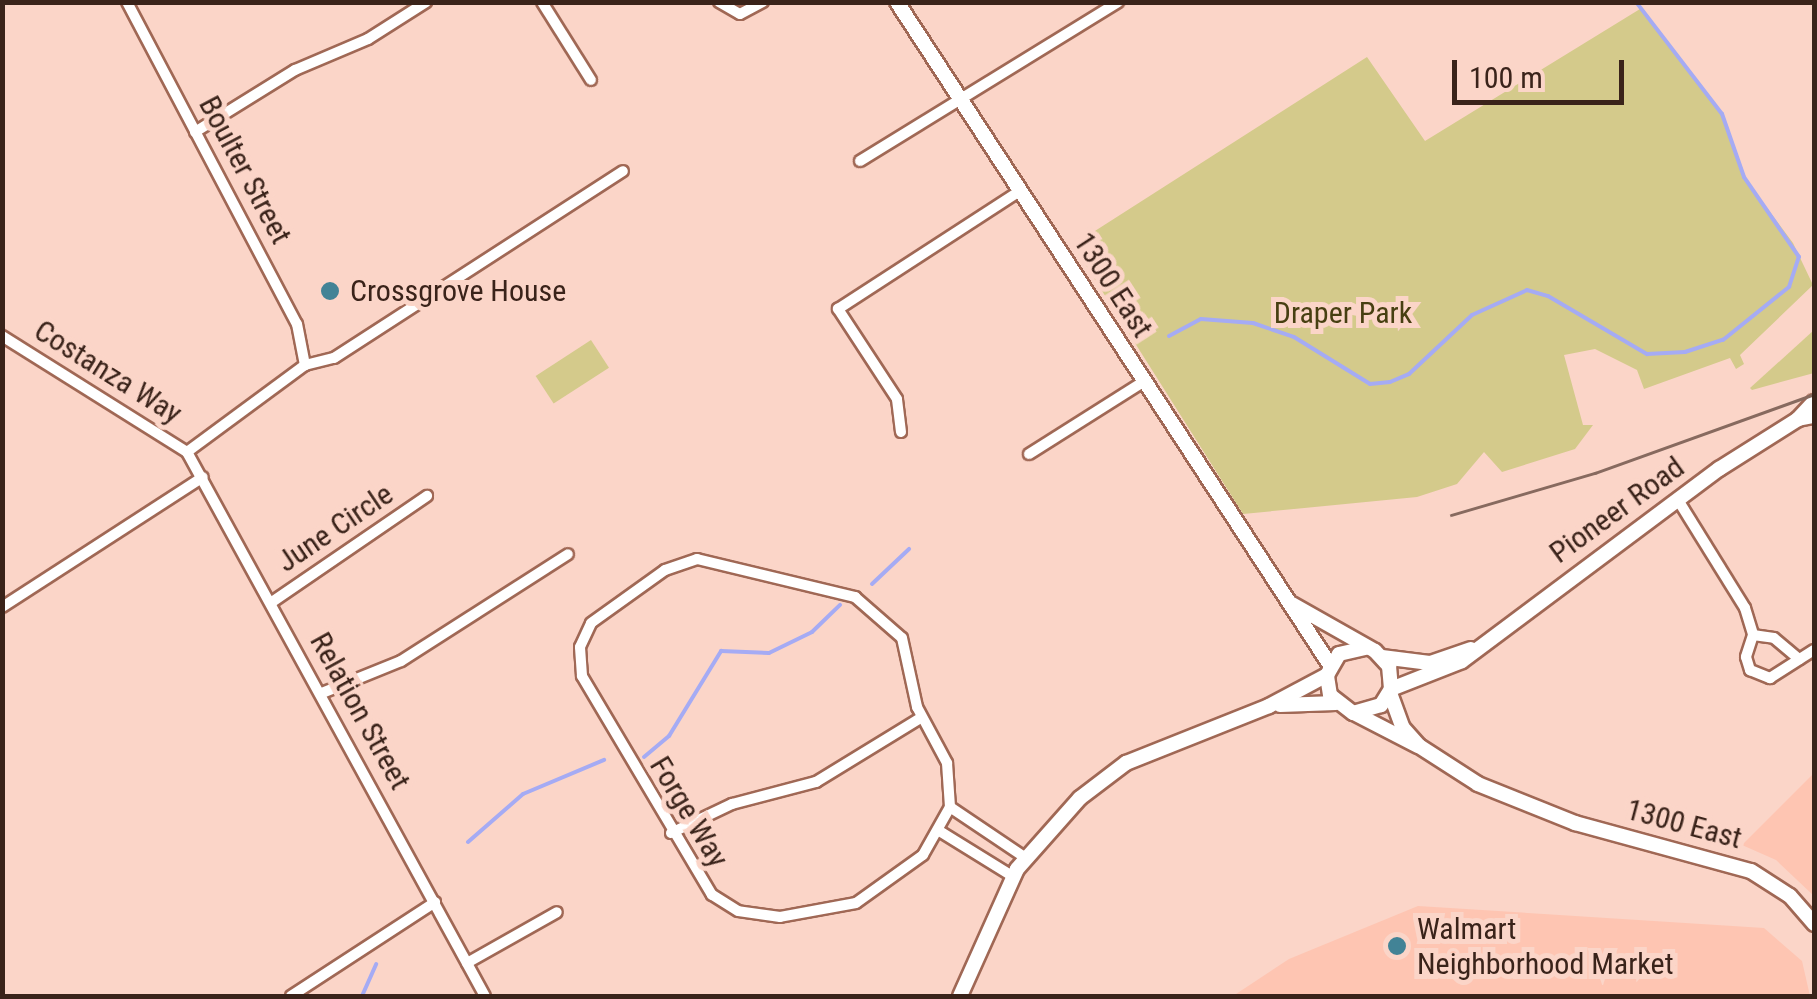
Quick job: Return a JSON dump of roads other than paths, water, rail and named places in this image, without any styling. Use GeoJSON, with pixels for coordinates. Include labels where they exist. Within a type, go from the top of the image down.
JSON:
{"type":"FeatureCollection","features":[{"type":"Feature","properties":{"kind":"main road","name":"1300 East"},"geometry":{"type":"LineString","coordinates":[[897,2],[1328,670]]}},
{"type":"Feature","properties":{"kind":"main road","name":"Pioneer Road"},"geometry":{"type":"LineString","coordinates":[[1390,691],[1451,666],[1678,500],[1798,419],[1814,402]]}},
{"type":"Feature","properties":{"kind":"main road","name":"Pioneer Road"},"geometry":{"type":"LineString","coordinates":[[1798,419],[1814,416]]}},
{"type":"Feature","properties":{"kind":"main road","name":"1300 East"},"geometry":{"type":"LineString","coordinates":[[1283,598],[1366,648]]}},
{"type":"Feature","properties":{"kind":"main road"},"geometry":{"type":"LineString","coordinates":[[960,996],[1014,876],[1026,858],[1080,798],[1126,762],[1270,706],[1328,670],[1352,648],[1366,648],[1382,656],[1402,728],[1419,746]]}},
{"type":"Feature","properties":{"kind":"main road","name":"Pioneer Road"},"geometry":{"type":"LineString","coordinates":[[1382,656],[1422,663],[1472,649]]}},
{"type":"Feature","properties":{"kind":"main road"},"geometry":{"type":"LineString","coordinates":[[1328,670],[1336,703]]}},
{"type":"Feature","properties":{"kind":"main road"},"geometry":{"type":"LineString","coordinates":[[1270,706],[1336,703],[1354,712],[1368,712],[1390,691]]}},
{"type":"Feature","properties":{"kind":"main road","name":"1300 East"},"geometry":{"type":"LineString","coordinates":[[1354,712],[1537,811],[1751,870],[1790,896],[1814,924]]}},
{"type":"Feature","properties":{"kind":"street","name":"Boulter Street"},"geometry":{"type":"LineString","coordinates":[[128,2],[297,324],[305,365]]}},
{"type":"Feature","properties":{"kind":"street"},"geometry":{"type":"LineString","coordinates":[[195,132],[296,70],[368,39],[426,2]]}},
{"type":"Feature","properties":{"kind":"street"},"geometry":{"type":"LineString","coordinates":[[542,2],[591,80]]}},
{"type":"Feature","properties":{"kind":"street"},"geometry":{"type":"LineString","coordinates":[[719,2],[740,14],[763,2]]}},
{"type":"Feature","properties":{"kind":"street"},"geometry":{"type":"LineString","coordinates":[[860,161],[1118,2]]}},
{"type":"Feature","properties":{"kind":"street"},"geometry":{"type":"LineString","coordinates":[[187,452],[305,365],[334,358],[623,171]]}},
{"type":"Feature","properties":{"kind":"street"},"geometry":{"type":"LineString","coordinates":[[901,432],[897,399],[838,309],[1020,191]]}},
{"type":"Feature","properties":{"kind":"street","name":"Costanza Way"},"geometry":{"type":"LineString","coordinates":[[2,336],[187,452]]}},
{"type":"Feature","properties":{"kind":"street"},"geometry":{"type":"LineString","coordinates":[[1029,454],[1143,382]]}},
{"type":"Feature","properties":{"kind":"street","name":"Relation Street"},"geometry":{"type":"LineString","coordinates":[[187,452],[486,996]]}},
{"type":"Feature","properties":{"kind":"street"},"geometry":{"type":"LineString","coordinates":[[2,606],[203,477]]}},
{"type":"Feature","properties":{"kind":"street","name":"June Circle"},"geometry":{"type":"LineString","coordinates":[[272,602],[427,496]]}},
{"type":"Feature","properties":{"kind":"street"},"geometry":{"type":"LineString","coordinates":[[1678,500],[1734,587],[1754,636],[1746,657],[1756,676],[1776,676],[1814,650]]}},
{"type":"Feature","properties":{"kind":"street"},"geometry":{"type":"LineString","coordinates":[[322,693],[401,661],[568,554]]}},
{"type":"Feature","properties":{"kind":"street","name":"Forge Way"},"geometry":{"type":"LineString","coordinates":[[922,718],[902,638],[876,608],[847,594],[715,561],[673,566],[604,611],[586,630],[579,656],[586,683],[671,833],[712,896],[738,910],[780,917],[856,903],[912,865],[940,832],[950,807]]}},
{"type":"Feature","properties":{"kind":"street"},"geometry":{"type":"LineString","coordinates":[[1754,636],[1774,638],[1799,660]]}},
{"type":"Feature","properties":{"kind":"street"},"geometry":{"type":"LineString","coordinates":[[671,833],[732,804],[816,782],[922,718],[948,763],[950,807],[1026,858]]}},
{"type":"Feature","properties":{"kind":"street"},"geometry":{"type":"LineString","coordinates":[[940,832],[1014,876]]}},
{"type":"Feature","properties":{"kind":"street"},"geometry":{"type":"LineString","coordinates":[[291,996],[435,902]]}},
{"type":"Feature","properties":{"kind":"street"},"geometry":{"type":"LineString","coordinates":[[467,963],[557,912]]}},
{"type":"Feature","properties":{"kind":"waterway"},"geometry":{"type":"LineString","coordinates":[[1169,336],[1201,319],[1253,323],[1294,337],[1370,384],[1390,382],[1409,374],[1472,315],[1527,290],[1548,296],[1647,354],[1685,352],[1723,340],[1789,287],[1799,257],[1744,177],[1722,114],[1636,2]]}},
{"type":"Feature","properties":{"kind":"waterway"},"geometry":{"type":"LineString","coordinates":[[872,584],[909,549]]}},
{"type":"Feature","properties":{"kind":"waterway"},"geometry":{"type":"LineString","coordinates":[[644,757],[669,736],[721,651],[769,653],[812,632],[840,605]]}},
{"type":"Feature","properties":{"kind":"waterway"},"geometry":{"type":"LineString","coordinates":[[468,842],[523,794],[604,760]]}},
{"type":"Feature","properties":{"kind":"waterway"},"geometry":{"type":"LineString","coordinates":[[362,996],[376,964]]}},
{"type":"Feature","properties":{"kind":"tram line"},"geometry":{"type":"LineString","coordinates":[[1451,515],[1595,473],[1814,394]]}},
{"type":"Feature","properties":{"kind":"place","name":"Crossgrove House"},"geometry":{"type":"Point","coordinates":[330,291]}},
{"type":"Feature","properties":{"kind":"place","name":"Walmart Neighborhood Market"},"geometry":{"type":"Point","coordinates":[1397,946]}},
{"type":"Feature","properties":{"kind":"park label","name":"Draper Park"},"geometry":{"type":"Point","coordinates":[1343,313]}}]}
